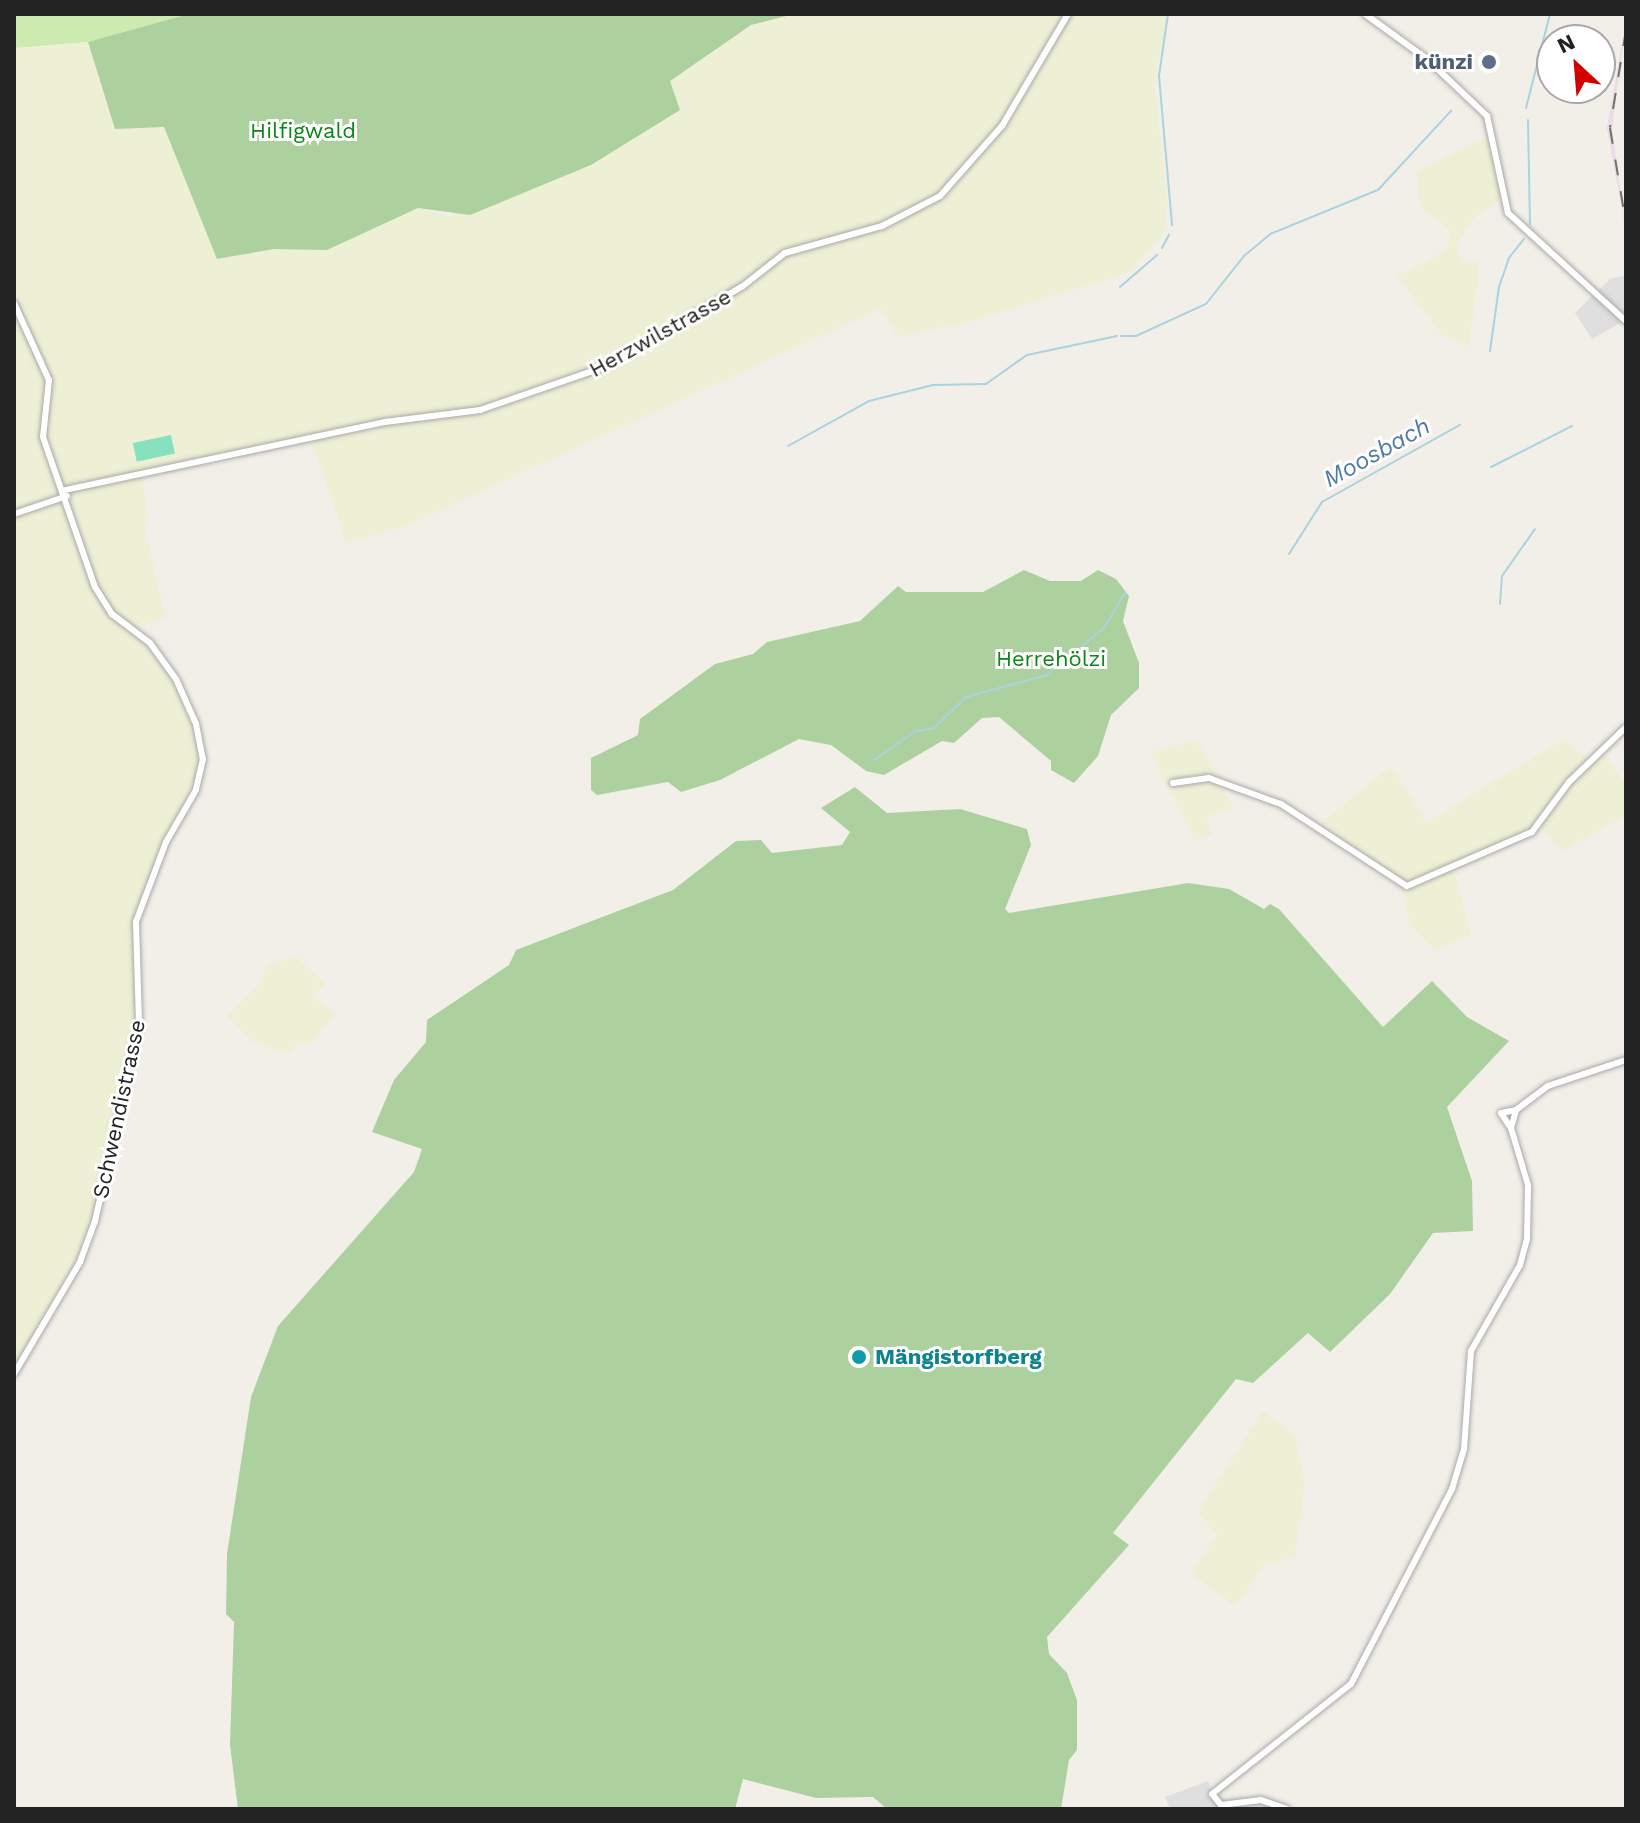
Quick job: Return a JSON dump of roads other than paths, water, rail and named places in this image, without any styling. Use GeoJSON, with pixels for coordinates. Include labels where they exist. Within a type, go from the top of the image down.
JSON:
{"type":"FeatureCollection","features":[{"type":"Feature","properties":{"kind":"street","name":"Herzwilstrasse"},"geometry":{"type":"LineString","coordinates":[[14,514],[66,493],[385,422],[480,410],[607,366],[743,286],[785,253],[882,226],[940,196],[1002,126],[1068,14]]}},
{"type":"Feature","properties":{"kind":"street"},"geometry":{"type":"LineString","coordinates":[[1365,14],[1427,59],[1487,116],[1512,219],[1626,321]]}},
{"type":"Feature","properties":{"kind":"street","name":"Schwendistrasse"},"geometry":{"type":"LineString","coordinates":[[14,303],[49,380],[43,437],[66,493],[101,598],[150,643],[184,694],[203,768],[136,922],[139,1023],[95,1221],[80,1262],[14,1374]]}},
{"type":"Feature","properties":{"kind":"street"},"geometry":{"type":"LineString","coordinates":[[1173,783],[1209,778],[1281,804],[1407,886],[1532,832],[1569,782],[1626,727]]}},
{"type":"Feature","properties":{"kind":"street"},"geometry":{"type":"LineString","coordinates":[[1287,1809],[1261,1800],[1221,1805],[1212,1794],[1351,1684],[1452,1489],[1464,1449],[1471,1351],[1520,1265],[1527,1239],[1528,1185],[1511,1128],[1501,1113],[1516,1110],[1548,1086],[1626,1060]]}},
{"type":"Feature","properties":{"kind":"street"},"geometry":{"type":"LineString","coordinates":[[1511,1128],[1516,1110]]}},
{"type":"Feature","properties":{"kind":"waterway"},"geometry":{"type":"LineString","coordinates":[[1168,14],[1159,76],[1172,225]]}},
{"type":"Feature","properties":{"kind":"waterway","name":"Moosbach"},"geometry":{"type":"LineString","coordinates":[[1526,108],[1550,14]]}},
{"type":"Feature","properties":{"kind":"waterway"},"geometry":{"type":"LineString","coordinates":[[1121,336],[1136,336],[1206,304],[1244,256],[1270,234],[1378,190],[1451,111]]}},
{"type":"Feature","properties":{"kind":"waterway","name":"Moosbach"},"geometry":{"type":"LineString","coordinates":[[1528,120],[1530,224]]}},
{"type":"Feature","properties":{"kind":"waterway"},"geometry":{"type":"LineString","coordinates":[[1162,248],[1169,235]]}},
{"type":"Feature","properties":{"kind":"waterway","name":"Moosbach"},"geometry":{"type":"LineString","coordinates":[[1490,351],[1499,287],[1509,258],[1524,239]]}},
{"type":"Feature","properties":{"kind":"waterway"},"geometry":{"type":"LineString","coordinates":[[1120,287],[1157,255]]}},
{"type":"Feature","properties":{"kind":"waterway"},"geometry":{"type":"LineString","coordinates":[[788,446],[869,401],[933,385],[986,384],[1027,355],[1117,336]]}},
{"type":"Feature","properties":{"kind":"waterway","name":"Moosbach"},"geometry":{"type":"LineString","coordinates":[[1289,554],[1322,502],[1460,425]]}},
{"type":"Feature","properties":{"kind":"waterway"},"geometry":{"type":"LineString","coordinates":[[1491,467],[1572,426]]}},
{"type":"Feature","properties":{"kind":"waterway"},"geometry":{"type":"LineString","coordinates":[[1500,604],[1502,576],[1535,529]]}},
{"type":"Feature","properties":{"kind":"waterway","name":"Moosbach"},"geometry":{"type":"LineString","coordinates":[[874,760],[916,731],[934,728],[966,697],[1047,675],[1104,628],[1125,593]]}},
{"type":"Feature","properties":{"kind":"railway"},"geometry":{"type":"LineString","coordinates":[[1626,30],[1610,128],[1626,224]]}},
{"type":"Feature","properties":{"kind":"place","name":"künzi"},"geometry":{"type":"Point","coordinates":[1489,62]}},
{"type":"Feature","properties":{"kind":"place","name":"Mängistorfberg"},"geometry":{"type":"Point","coordinates":[859,1357]}},
{"type":"Feature","properties":{"kind":"park label","name":"Hilfigwald"},"geometry":{"type":"Point","coordinates":[303,131]}},
{"type":"Feature","properties":{"kind":"park label","name":"Herrehölzi"},"geometry":{"type":"Point","coordinates":[1051,659]}}]}
